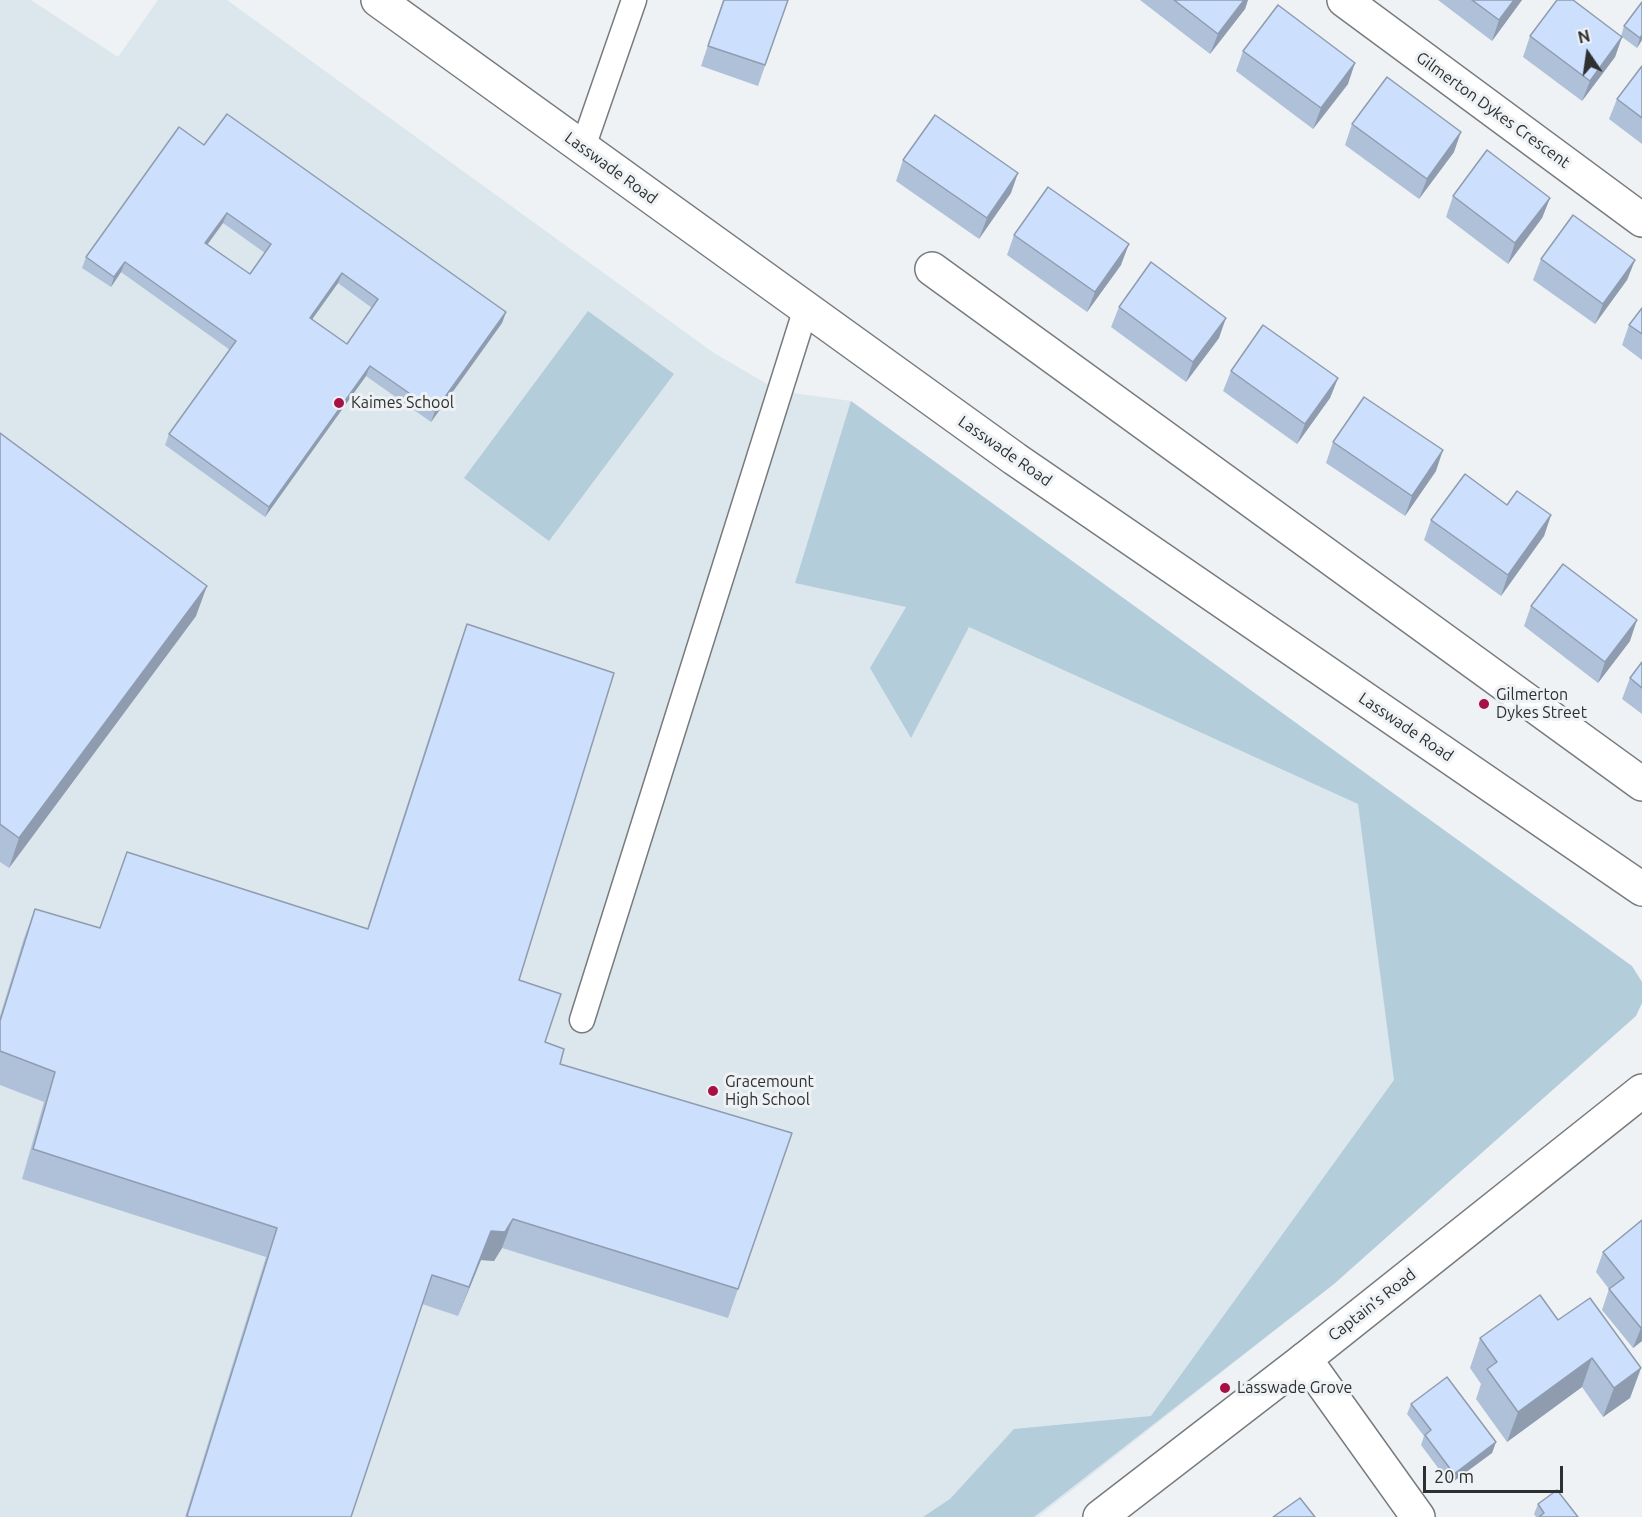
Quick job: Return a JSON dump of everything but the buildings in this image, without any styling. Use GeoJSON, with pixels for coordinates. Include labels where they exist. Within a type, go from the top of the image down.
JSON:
{"type":"FeatureCollection","features":[{"type":"Feature","properties":{"kind":"street","name":"Lasswade Road"},"geometry":{"type":"LineString","coordinates":[[378,0],[1015,459],[1642,889]]}},
{"type":"Feature","properties":{"kind":"street","name":"Gilmerton Dykes Crescent"},"geometry":{"type":"LineString","coordinates":[[1344,0],[1642,220]]}},
{"type":"Feature","properties":{"kind":"street"},"geometry":{"type":"LineString","coordinates":[[932,269],[1642,784]]}},
{"type":"Feature","properties":{"kind":"street","name":"Captain's Road"},"geometry":{"type":"LineString","coordinates":[[1100,1517],[1305,1359],[1642,1091]]}},
{"type":"Feature","properties":{"kind":"street"},"geometry":{"type":"LineString","coordinates":[[1305,1359],[1418,1517]]}},
{"type":"Feature","properties":{"kind":"lane"},"geometry":{"type":"LineString","coordinates":[[583,147],[634,0]]}},
{"type":"Feature","properties":{"kind":"lane"},"geometry":{"type":"LineString","coordinates":[[582,1020],[806,308]]}},
{"type":"Feature","properties":{"kind":"shaded area","name":"Gracemount High School"},"geometry":{"type":"Polygon","coordinates":[[[0,0],[31,0],[118,57],[158,0],[227,0],[714,353],[779,391],[851,401],[1523,887],[1334,1284],[1038,1517],[0,1517],[0,0]]]}},
{"type":"Feature","properties":{"kind":"shaded area"},"geometry":{"type":"Polygon","coordinates":[[[588,311],[674,374],[549,541],[464,478],[588,311]]]}},
{"type":"Feature","properties":{"kind":"shaded area"},"geometry":{"type":"Polygon","coordinates":[[[851,401],[1632,966],[1642,982],[1642,1003],[1636,1016],[1334,1284],[1034,1517],[923,1517],[950,1499],[1014,1429],[1151,1416],[1394,1080],[1358,804],[969,627],[911,738],[870,668],[906,607],[795,583],[851,401]]]}},
{"type":"Feature","properties":{"kind":"place","name":"Kaimes School"},"geometry":{"type":"Point","coordinates":[339,403]}},
{"type":"Feature","properties":{"kind":"place","name":"Gilmerton Dykes Street"},"geometry":{"type":"Point","coordinates":[1484,704]}},
{"type":"Feature","properties":{"kind":"place","name":"Gracemount High School"},"geometry":{"type":"Point","coordinates":[713,1091]}},
{"type":"Feature","properties":{"kind":"place","name":"Lasswade Grove"},"geometry":{"type":"Point","coordinates":[1225,1388]}}]}
